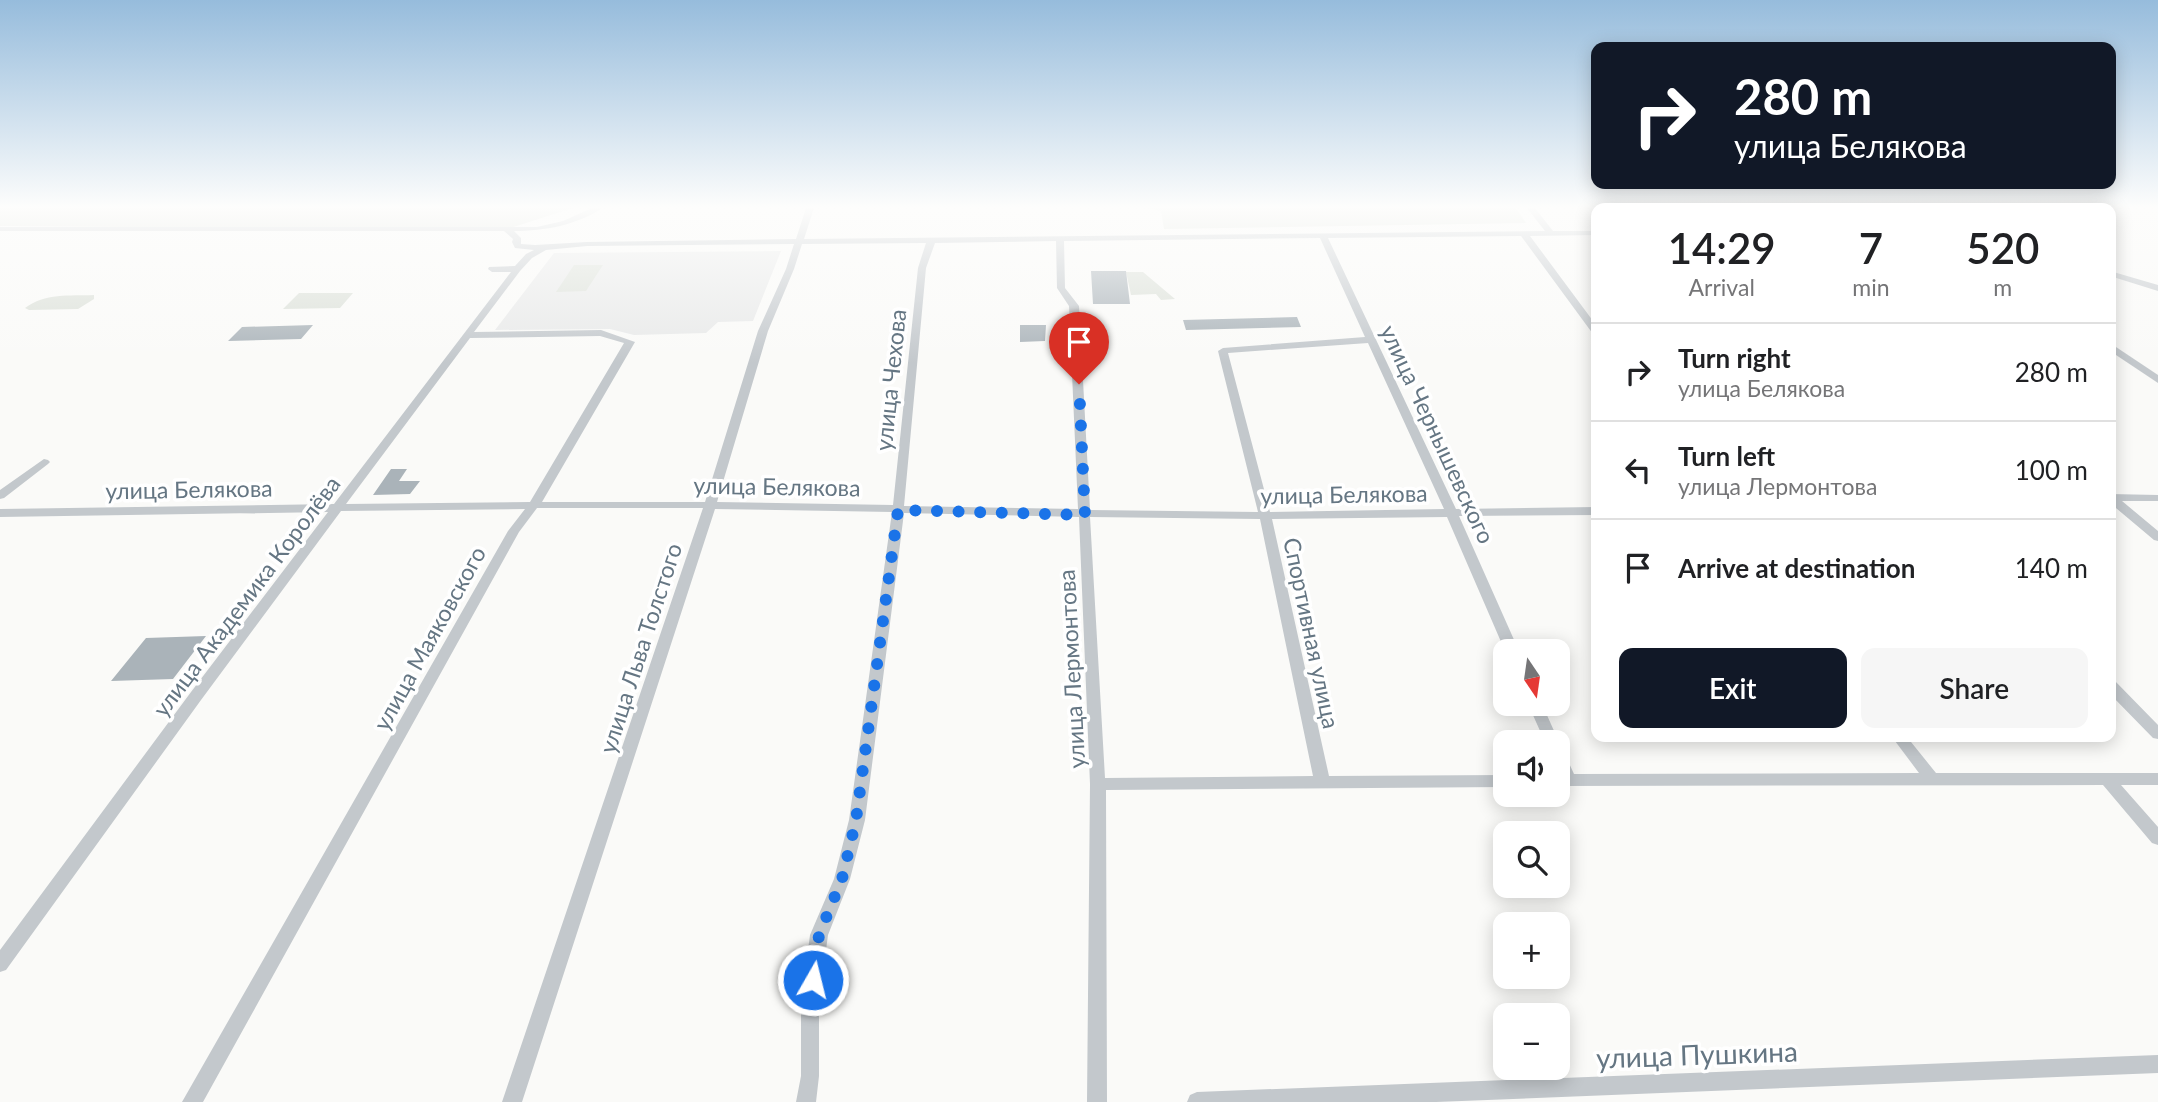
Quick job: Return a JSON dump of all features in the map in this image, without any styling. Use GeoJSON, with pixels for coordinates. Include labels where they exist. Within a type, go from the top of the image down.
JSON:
{"type":"FeatureCollection","features":[{"type":"Feature","properties":{"kind":"street","name":"улица Академика Королёва"},"geometry":{"type":"LineString","coordinates":[[0,964],[523,259]]}},
{"type":"Feature","properties":{"kind":"street","name":"улица Льва Толстого"},"geometry":{"type":"LineString","coordinates":[[512,1102],[710,505],[764,331],[793,259]]}},
{"type":"Feature","properties":{"kind":"street","name":"улица Чехова"},"geometry":{"type":"LineString","coordinates":[[806,1102],[810,1076],[810,1002],[819,935],[842,879],[856,820],[898,510],[925,259]]}},
{"type":"Feature","properties":{"kind":"street","name":"улица Лермонтова"},"geometry":{"type":"LineString","coordinates":[[1060,259],[1061,288],[1074,306],[1098,785],[1097,1102]]}},
{"type":"Feature","properties":{"kind":"street","name":"улица Чернышевского"},"geometry":{"type":"LineString","coordinates":[[1332,259],[1452,514],[1507,639]]}},
{"type":"Feature","properties":{"kind":"street"},"geometry":{"type":"LineString","coordinates":[[1543,259],[1591,325]]}},
{"type":"Feature","properties":{"kind":"street"},"geometry":{"type":"LineString","coordinates":[[492,269],[517,270]]}},
{"type":"Feature","properties":{"kind":"street"},"geometry":{"type":"LineString","coordinates":[[2116,275],[2158,288]]}},
{"type":"Feature","properties":{"kind":"street","name":"улица Маяковского"},"geometry":{"type":"LineString","coordinates":[[192,1102],[514,531],[630,342],[601,334],[469,335]]}},
{"type":"Feature","properties":{"kind":"street","name":"Спортивная улица"},"geometry":{"type":"LineString","coordinates":[[1322,781],[1265,516],[1223,351],[1368,340]]}},
{"type":"Feature","properties":{"kind":"street"},"geometry":{"type":"LineString","coordinates":[[2116,350],[2158,380]]}},
{"type":"Feature","properties":{"kind":"street"},"geometry":{"type":"LineString","coordinates":[[0,496],[44,462]]}},
{"type":"Feature","properties":{"kind":"street"},"geometry":{"type":"LineString","coordinates":[[2116,498],[2158,498]]}},
{"type":"Feature","properties":{"kind":"street"},"geometry":{"type":"LineString","coordinates":[[2116,502],[2158,537]]}},
{"type":"Feature","properties":{"kind":"street","name":"улица Белякова"},"geometry":{"type":"LineString","coordinates":[[0,513],[532,505],[710,505],[1085,515],[1265,516],[1591,510]]}},
{"type":"Feature","properties":{"kind":"street"},"geometry":{"type":"LineString","coordinates":[[2116,691],[2158,734]]}},
{"type":"Feature","properties":{"kind":"street"},"geometry":{"type":"LineString","coordinates":[[1903,742],[1932,780]]}},
{"type":"Feature","properties":{"kind":"street"},"geometry":{"type":"LineString","coordinates":[[2108,779],[2158,838]]}},
{"type":"Feature","properties":{"kind":"street"},"geometry":{"type":"LineString","coordinates":[[1570,780],[2158,779]]}},
{"type":"Feature","properties":{"kind":"street"},"geometry":{"type":"LineString","coordinates":[[1098,785],[1493,780]]}},
{"type":"Feature","properties":{"kind":"street","name":"улица Пушкина"},"geometry":{"type":"LineString","coordinates":[[1197,1102],[1471,1097],[2158,1064]]}},
{"type":"Feature","properties":{"kind":"shaded area"},"geometry":{"type":"Polygon","coordinates":[[[549,259],[778,259],[753,321],[718,322],[706,333],[634,335],[610,329],[495,330],[549,259]]]}},
{"type":"Feature","properties":{"kind":"shaded area"},"geometry":{"type":"Polygon","coordinates":[[[574,265],[603,265],[586,291],[556,292],[574,265]]]}},
{"type":"Feature","properties":{"kind":"shaded area"},"geometry":{"type":"Polygon","coordinates":[[[1126,272],[1143,272],[1175,299],[1161,300],[1156,294],[1131,295],[1126,272]]]}},
{"type":"Feature","properties":{"kind":"shaded area"},"geometry":{"type":"Polygon","coordinates":[[[299,293],[353,293],[340,308],[283,309],[299,293]]]}},
{"type":"Feature","properties":{"kind":"shaded area"},"geometry":{"type":"Polygon","coordinates":[[[94,295],[94,299],[78,309],[25,308],[49,298],[94,295]]]}},
{"type":"Feature","properties":{"kind":"building"},"geometry":{"type":"Polygon","coordinates":[[[1091,271],[1126,271],[1130,304],[1093,304],[1091,271]]]}},
{"type":"Feature","properties":{"kind":"building"},"geometry":{"type":"Polygon","coordinates":[[[1297,317],[1301,327],[1186,330],[1183,320],[1297,317]]]}},
{"type":"Feature","properties":{"kind":"building"},"geometry":{"type":"Polygon","coordinates":[[[313,325],[301,339],[228,341],[242,327],[313,325]]]}},
{"type":"Feature","properties":{"kind":"building"},"geometry":{"type":"Polygon","coordinates":[[[1020,325],[1046,325],[1045,341],[1020,342],[1020,325]]]}},
{"type":"Feature","properties":{"kind":"building"},"geometry":{"type":"Polygon","coordinates":[[[391,469],[407,469],[399,481],[420,481],[410,494],[373,495],[391,469]]]}},
{"type":"Feature","properties":{"kind":"building"},"geometry":{"type":"Polygon","coordinates":[[[206,636],[173,679],[111,681],[146,638],[206,636]]]}},
{"type":"Feature","properties":{"kind":"route"},"geometry":{"type":"LineString","coordinates":[[813,980],[819,935],[842,879],[856,820],[898,510],[1085,515],[1079,384]]}}]}
